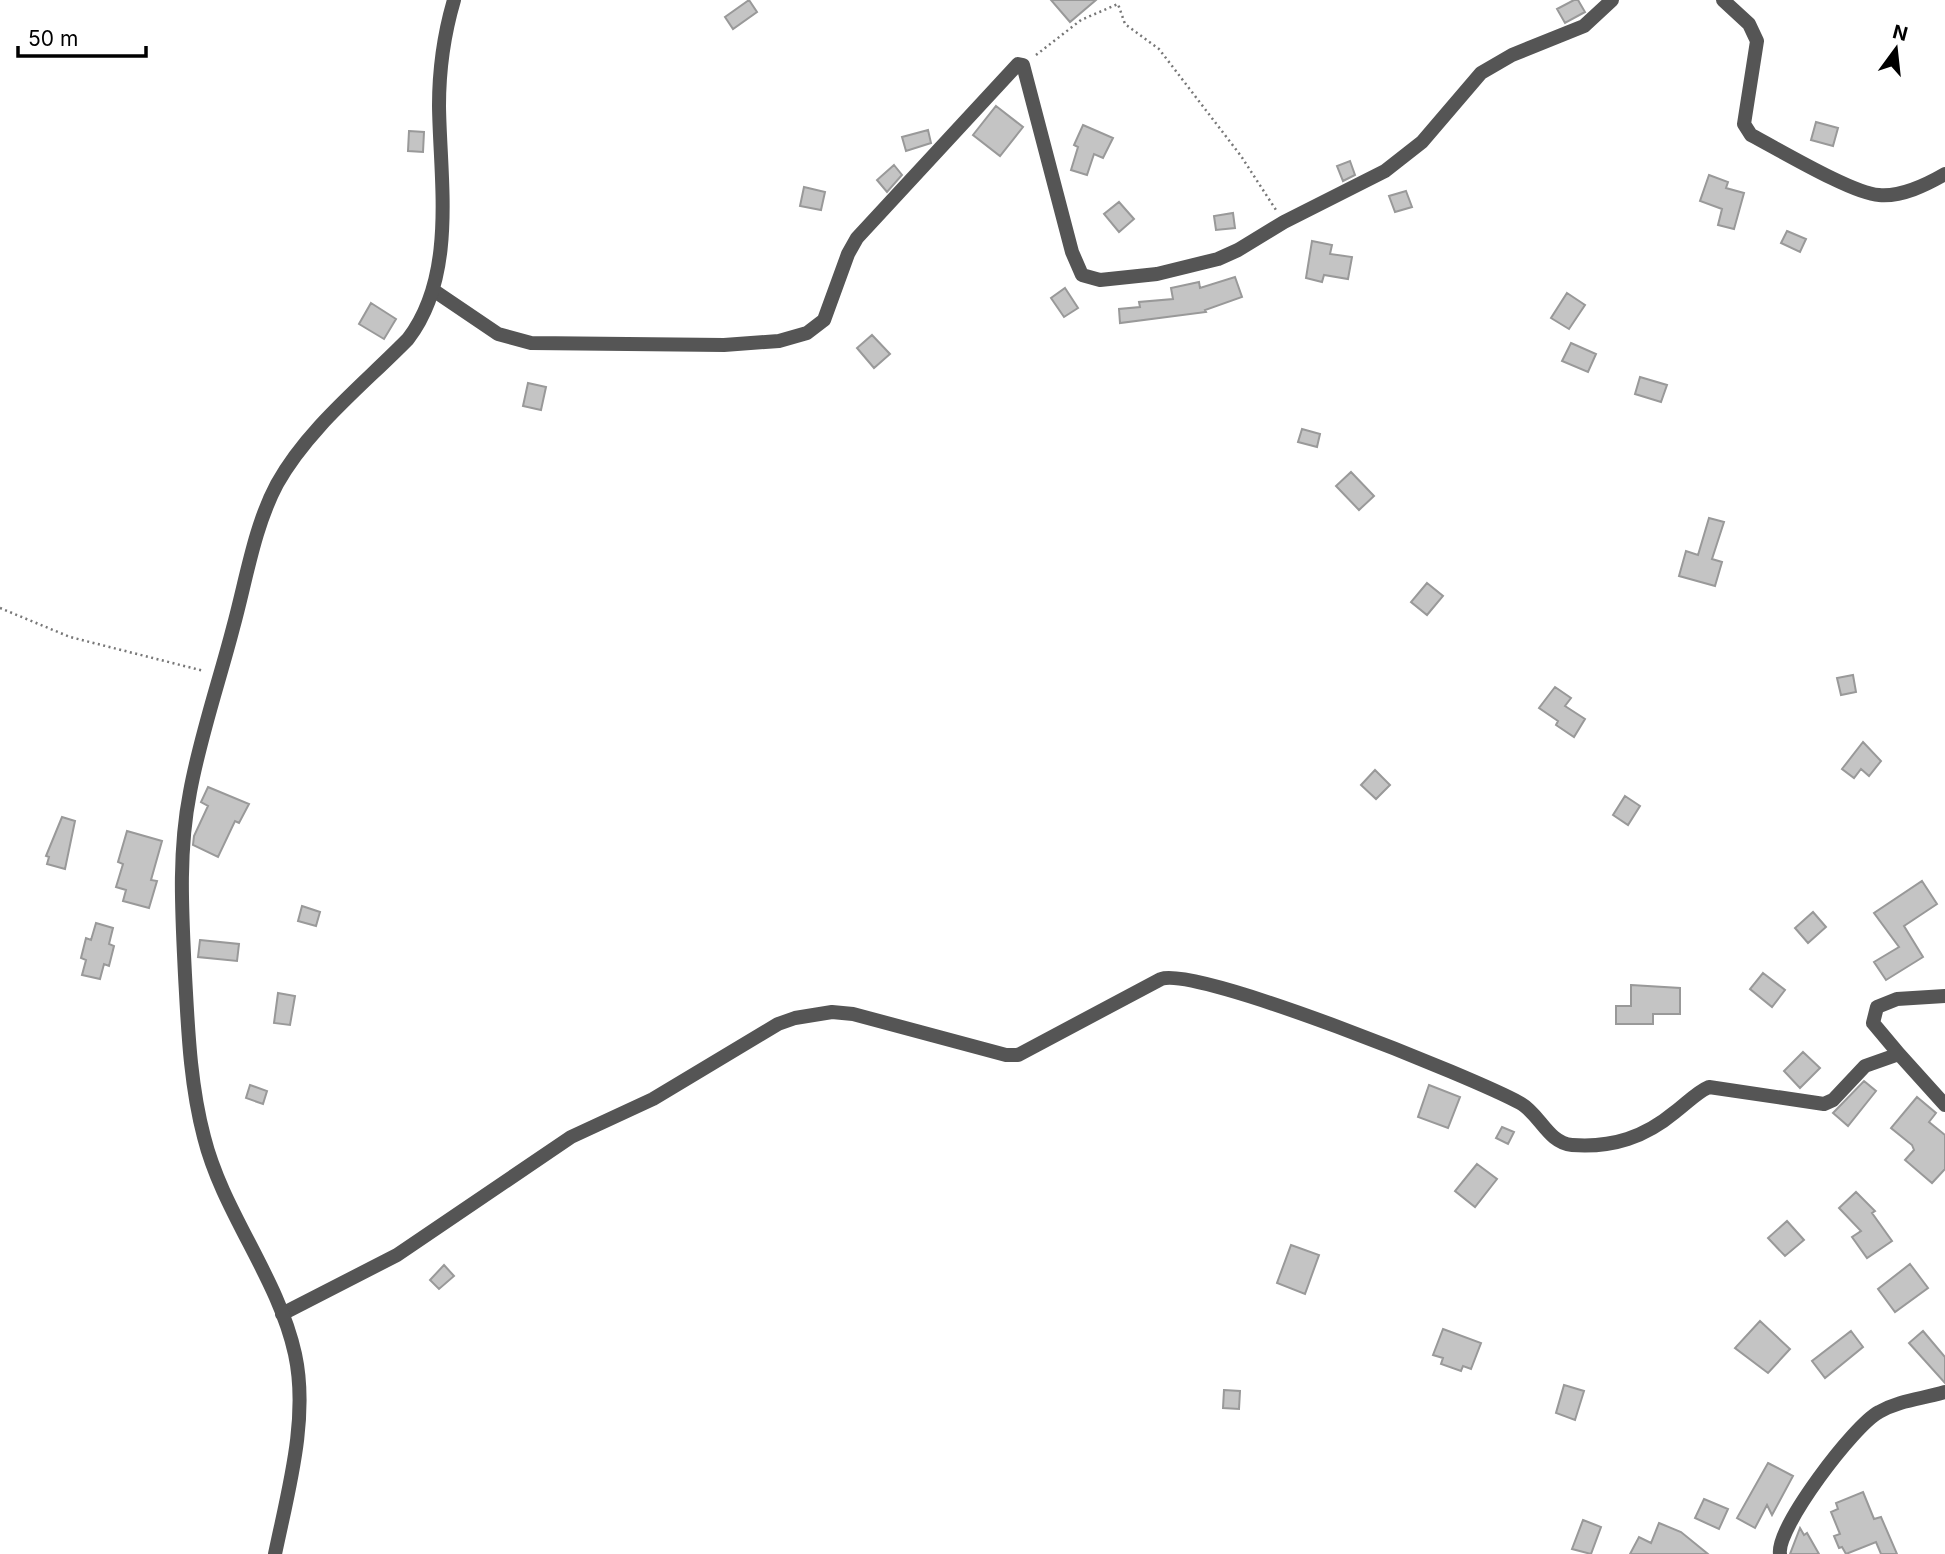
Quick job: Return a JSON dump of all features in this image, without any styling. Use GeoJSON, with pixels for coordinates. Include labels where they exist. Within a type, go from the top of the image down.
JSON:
{"type":"FeatureCollection","features":[{"type":"Feature","properties":{"kind":"street"},"geometry":{"type":"LineString","coordinates":[[275,1554],[291,1473],[299,1401],[295,1353],[282,1314],[212,1164],[194,1088],[181,870],[190,790],[252,557],[276,486],[303,446],[408,339],[422,321],[433,290],[441,222],[441,68],[454,0]]}},
{"type":"Feature","properties":{"kind":"street"},"geometry":{"type":"LineString","coordinates":[[433,290],[498,334],[531,343],[724,345],[792,339],[807,333],[824,320],[848,254],[857,238],[1014,66],[1022,64],[1072,252],[1085,278],[1100,280],[1157,274],[1218,259],[1401,160],[1422,142],[1481,74],[1512,55],[1584,26],[1612,0]]}},
{"type":"Feature","properties":{"kind":"street"},"geometry":{"type":"LineString","coordinates":[[1723,0],[1749,24],[1757,41],[1744,124],[1746,131],[1869,193],[1892,194],[1924,186],[1945,174]]}},
{"type":"Feature","properties":{"kind":"street"},"geometry":{"type":"LineString","coordinates":[[282,1314],[397,1255],[571,1137],[662,1094],[778,1024],[812,1014],[853,1014],[1006,1055],[1018,1055],[1161,979],[1177,978],[1255,996],[1450,1071],[1521,1103],[1559,1141],[1572,1145],[1639,1137],[1709,1087],[1824,1104],[1833,1100],[1865,1066],[1899,1054]]}},
{"type":"Feature","properties":{"kind":"street"},"geometry":{"type":"LineString","coordinates":[[1945,996],[1897,999],[1877,1007],[1873,1023],[1945,1105]]}},
{"type":"Feature","properties":{"kind":"street"},"geometry":{"type":"LineString","coordinates":[[1780,1554],[1780,1542],[1797,1513],[1839,1448],[1857,1429],[1876,1413],[1900,1401],[1945,1392]]}},
{"type":"Feature","properties":{"kind":"path"},"geometry":{"type":"LineString","coordinates":[[1022,64],[1081,20],[1118,4],[1125,24],[1159,49],[1241,156],[1284,222]]}},
{"type":"Feature","properties":{"kind":"path"},"geometry":{"type":"LineString","coordinates":[[0,608],[70,637],[221,675]]}},
{"type":"Feature","properties":{"kind":"building"},"geometry":{"type":"Polygon","coordinates":[[[749,0],[757,12],[733,29],[725,17],[749,0]]]}},
{"type":"Feature","properties":{"kind":"building"},"geometry":{"type":"Polygon","coordinates":[[[1051,0],[1096,0],[1070,22],[1051,0]]]}},
{"type":"Feature","properties":{"kind":"building"},"geometry":{"type":"Polygon","coordinates":[[[1578,0],[1585,12],[1565,23],[1557,9],[1578,0]]]}},
{"type":"Feature","properties":{"kind":"building"},"geometry":{"type":"Polygon","coordinates":[[[996,106],[1023,127],[1000,156],[973,135],[996,106]]]}},
{"type":"Feature","properties":{"kind":"building"},"geometry":{"type":"Polygon","coordinates":[[[1816,122],[1838,128],[1833,146],[1811,140],[1816,122]]]}},
{"type":"Feature","properties":{"kind":"building"},"geometry":{"type":"Polygon","coordinates":[[[1083,125],[1113,138],[1103,158],[1094,154],[1087,175],[1071,170],[1078,147],[1074,145],[1083,125]]]}},
{"type":"Feature","properties":{"kind":"building"},"geometry":{"type":"Polygon","coordinates":[[[928,130],[931,143],[906,151],[902,137],[928,130]]]}},
{"type":"Feature","properties":{"kind":"building"},"geometry":{"type":"Polygon","coordinates":[[[409,131],[424,132],[423,152],[408,151],[409,131]]]}},
{"type":"Feature","properties":{"kind":"building"},"geometry":{"type":"Polygon","coordinates":[[[1350,161],[1355,175],[1343,181],[1337,166],[1350,161]]]}},
{"type":"Feature","properties":{"kind":"building"},"geometry":{"type":"Polygon","coordinates":[[[894,165],[902,175],[887,192],[877,180],[894,165]]]}},
{"type":"Feature","properties":{"kind":"building"},"geometry":{"type":"Polygon","coordinates":[[[1709,175],[1728,182],[1726,188],[1744,193],[1734,229],[1718,225],[1722,209],[1700,201],[1709,175]]]}},
{"type":"Feature","properties":{"kind":"building"},"geometry":{"type":"Polygon","coordinates":[[[804,187],[825,192],[821,210],[800,206],[804,187]]]}},
{"type":"Feature","properties":{"kind":"building"},"geometry":{"type":"Polygon","coordinates":[[[1406,191],[1412,207],[1395,212],[1389,196],[1406,191]]]}},
{"type":"Feature","properties":{"kind":"building"},"geometry":{"type":"Polygon","coordinates":[[[1119,202],[1134,219],[1119,232],[1104,214],[1119,202]]]}},
{"type":"Feature","properties":{"kind":"building"},"geometry":{"type":"Polygon","coordinates":[[[1233,213],[1235,228],[1216,230],[1214,216],[1233,213]]]}},
{"type":"Feature","properties":{"kind":"building"},"geometry":{"type":"Polygon","coordinates":[[[1787,231],[1806,239],[1800,252],[1781,243],[1787,231]]]}},
{"type":"Feature","properties":{"kind":"building"},"geometry":{"type":"Polygon","coordinates":[[[1312,241],[1332,245],[1330,254],[1352,257],[1348,279],[1324,275],[1322,282],[1306,278],[1312,241]]]}},
{"type":"Feature","properties":{"kind":"building"},"geometry":{"type":"Polygon","coordinates":[[[1235,277],[1242,297],[1205,310],[1206,312],[1120,323],[1119,309],[1140,307],[1139,302],[1173,299],[1171,288],[1199,282],[1200,288],[1235,277]]]}},
{"type":"Feature","properties":{"kind":"building"},"geometry":{"type":"Polygon","coordinates":[[[1065,288],[1078,308],[1064,317],[1051,298],[1065,288]]]}},
{"type":"Feature","properties":{"kind":"building"},"geometry":{"type":"Polygon","coordinates":[[[1567,293],[1585,305],[1569,329],[1551,318],[1567,293]]]}},
{"type":"Feature","properties":{"kind":"building"},"geometry":{"type":"Polygon","coordinates":[[[371,303],[396,319],[384,339],[359,324],[371,303]]]}},
{"type":"Feature","properties":{"kind":"building"},"geometry":{"type":"Polygon","coordinates":[[[872,335],[890,354],[874,368],[857,348],[872,335]]]}},
{"type":"Feature","properties":{"kind":"building"},"geometry":{"type":"Polygon","coordinates":[[[1571,343],[1596,354],[1588,372],[1562,361],[1571,343]]]}},
{"type":"Feature","properties":{"kind":"building"},"geometry":{"type":"Polygon","coordinates":[[[1640,377],[1667,385],[1661,402],[1635,394],[1640,377]]]}},
{"type":"Feature","properties":{"kind":"building"},"geometry":{"type":"Polygon","coordinates":[[[528,383],[546,387],[541,410],[523,406],[528,383]]]}},
{"type":"Feature","properties":{"kind":"building"},"geometry":{"type":"Polygon","coordinates":[[[1302,429],[1320,434],[1317,447],[1298,442],[1302,429]]]}},
{"type":"Feature","properties":{"kind":"building"},"geometry":{"type":"Polygon","coordinates":[[[1351,472],[1374,496],[1359,510],[1336,486],[1351,472]]]}},
{"type":"Feature","properties":{"kind":"building"},"geometry":{"type":"Polygon","coordinates":[[[1709,518],[1724,522],[1712,559],[1722,562],[1715,586],[1679,576],[1686,551],[1698,555],[1709,518]]]}},
{"type":"Feature","properties":{"kind":"building"},"geometry":{"type":"Polygon","coordinates":[[[1427,583],[1443,596],[1427,615],[1411,602],[1427,583]]]}},
{"type":"Feature","properties":{"kind":"building"},"geometry":{"type":"Polygon","coordinates":[[[1853,675],[1856,692],[1841,695],[1837,678],[1853,675]]]}},
{"type":"Feature","properties":{"kind":"building"},"geometry":{"type":"Polygon","coordinates":[[[1555,687],[1571,698],[1565,706],[1585,719],[1574,737],[1556,725],[1558,721],[1539,708],[1555,687]]]}},
{"type":"Feature","properties":{"kind":"building"},"geometry":{"type":"Polygon","coordinates":[[[1863,742],[1881,761],[1869,776],[1861,769],[1854,778],[1842,769],[1863,742]]]}},
{"type":"Feature","properties":{"kind":"building"},"geometry":{"type":"Polygon","coordinates":[[[1375,770],[1390,785],[1376,799],[1361,785],[1375,770]]]}},
{"type":"Feature","properties":{"kind":"building"},"geometry":{"type":"Polygon","coordinates":[[[208,787],[249,804],[239,823],[235,821],[218,857],[193,845],[194,836],[208,806],[201,802],[208,787]]]}},
{"type":"Feature","properties":{"kind":"building"},"geometry":{"type":"Polygon","coordinates":[[[1625,796],[1640,806],[1628,825],[1613,815],[1625,796]]]}},
{"type":"Feature","properties":{"kind":"building"},"geometry":{"type":"Polygon","coordinates":[[[62,817],[75,821],[65,869],[47,864],[49,857],[46,856],[62,817]]]}},
{"type":"Feature","properties":{"kind":"building"},"geometry":{"type":"Polygon","coordinates":[[[127,831],[162,841],[151,880],[157,881],[149,908],[123,901],[126,890],[116,887],[123,864],[118,862],[127,831]]]}},
{"type":"Feature","properties":{"kind":"building"},"geometry":{"type":"Polygon","coordinates":[[[1922,881],[1937,904],[1904,926],[1923,957],[1886,980],[1874,962],[1899,947],[1874,913],[1922,881]]]}},
{"type":"Feature","properties":{"kind":"building"},"geometry":{"type":"Polygon","coordinates":[[[302,906],[320,912],[316,926],[298,921],[302,906]]]}},
{"type":"Feature","properties":{"kind":"building"},"geometry":{"type":"Polygon","coordinates":[[[1813,912],[1826,927],[1808,943],[1795,928],[1813,912]]]}},
{"type":"Feature","properties":{"kind":"building"},"geometry":{"type":"Polygon","coordinates":[[[96,923],[113,928],[109,944],[114,946],[109,966],[104,964],[100,979],[82,975],[86,960],[81,958],[86,938],[91,940],[96,923]]]}},
{"type":"Feature","properties":{"kind":"building"},"geometry":{"type":"Polygon","coordinates":[[[200,940],[239,944],[237,961],[198,957],[200,940]]]}},
{"type":"Feature","properties":{"kind":"building"},"geometry":{"type":"Polygon","coordinates":[[[1763,973],[1785,990],[1772,1007],[1750,989],[1763,973]]]}},
{"type":"Feature","properties":{"kind":"building"},"geometry":{"type":"Polygon","coordinates":[[[1631,985],[1680,988],[1680,1014],[1653,1014],[1653,1024],[1616,1024],[1616,1006],[1631,1006],[1631,985]]]}},
{"type":"Feature","properties":{"kind":"building"},"geometry":{"type":"Polygon","coordinates":[[[278,993],[295,996],[290,1025],[274,1023],[278,993]]]}},
{"type":"Feature","properties":{"kind":"building"},"geometry":{"type":"Polygon","coordinates":[[[1803,1052],[1820,1068],[1800,1088],[1784,1071],[1803,1052]]]}},
{"type":"Feature","properties":{"kind":"building"},"geometry":{"type":"Polygon","coordinates":[[[1864,1081],[1876,1091],[1848,1126],[1833,1113],[1864,1081]]]}},
{"type":"Feature","properties":{"kind":"building"},"geometry":{"type":"Polygon","coordinates":[[[250,1085],[267,1091],[263,1104],[246,1098],[250,1085]]]}},
{"type":"Feature","properties":{"kind":"building"},"geometry":{"type":"Polygon","coordinates":[[[1429,1085],[1460,1097],[1448,1128],[1418,1117],[1429,1085]]]}},
{"type":"Feature","properties":{"kind":"building"},"geometry":{"type":"Polygon","coordinates":[[[1917,1097],[1936,1113],[1929,1122],[1945,1135],[1945,1169],[1932,1183],[1905,1160],[1914,1150],[1912,1145],[1891,1128],[1917,1097]]]}},
{"type":"Feature","properties":{"kind":"building"},"geometry":{"type":"Polygon","coordinates":[[[1502,1127],[1514,1132],[1508,1144],[1496,1138],[1502,1127]]]}},
{"type":"Feature","properties":{"kind":"building"},"geometry":{"type":"Polygon","coordinates":[[[1477,1164],[1497,1179],[1475,1207],[1455,1191],[1477,1164]]]}},
{"type":"Feature","properties":{"kind":"building"},"geometry":{"type":"Polygon","coordinates":[[[1856,1192],[1875,1211],[1872,1213],[1892,1241],[1867,1258],[1852,1237],[1861,1231],[1839,1208],[1856,1192]]]}},
{"type":"Feature","properties":{"kind":"building"},"geometry":{"type":"Polygon","coordinates":[[[1787,1221],[1804,1240],[1785,1256],[1768,1238],[1787,1221]]]}},
{"type":"Feature","properties":{"kind":"building"},"geometry":{"type":"Polygon","coordinates":[[[1291,1245],[1319,1255],[1305,1294],[1277,1283],[1291,1245]]]}},
{"type":"Feature","properties":{"kind":"building"},"geometry":{"type":"Polygon","coordinates":[[[1910,1264],[1928,1288],[1895,1312],[1878,1289],[1910,1264]]]}},
{"type":"Feature","properties":{"kind":"building"},"geometry":{"type":"Polygon","coordinates":[[[444,1265],[454,1276],[439,1289],[430,1280],[444,1265]]]}},
{"type":"Feature","properties":{"kind":"building"},"geometry":{"type":"Polygon","coordinates":[[[1760,1321],[1790,1349],[1768,1373],[1735,1348],[1760,1321]]]}},
{"type":"Feature","properties":{"kind":"building"},"geometry":{"type":"Polygon","coordinates":[[[1443,1329],[1481,1343],[1471,1369],[1463,1366],[1461,1371],[1441,1364],[1443,1358],[1433,1355],[1443,1329]]]}},
{"type":"Feature","properties":{"kind":"building"},"geometry":{"type":"Polygon","coordinates":[[[1851,1331],[1863,1347],[1825,1378],[1812,1361],[1851,1331]]]}},
{"type":"Feature","properties":{"kind":"building"},"geometry":{"type":"Polygon","coordinates":[[[1923,1331],[1945,1357],[1945,1383],[1909,1343],[1923,1331]]]}},
{"type":"Feature","properties":{"kind":"building"},"geometry":{"type":"Polygon","coordinates":[[[1564,1385],[1584,1391],[1575,1420],[1556,1413],[1564,1385]]]}},
{"type":"Feature","properties":{"kind":"building"},"geometry":{"type":"Polygon","coordinates":[[[1224,1390],[1240,1391],[1239,1409],[1223,1408],[1224,1390]]]}},
{"type":"Feature","properties":{"kind":"building"},"geometry":{"type":"Polygon","coordinates":[[[1768,1463],[1793,1476],[1772,1515],[1767,1505],[1755,1528],[1737,1518],[1768,1463]]]}},
{"type":"Feature","properties":{"kind":"building"},"geometry":{"type":"Polygon","coordinates":[[[1863,1492],[1874,1519],[1881,1517],[1897,1554],[1881,1554],[1876,1542],[1846,1554],[1842,1547],[1839,1548],[1834,1536],[1840,1534],[1831,1512],[1838,1509],[1836,1503],[1863,1492]]]}},
{"type":"Feature","properties":{"kind":"building"},"geometry":{"type":"Polygon","coordinates":[[[1704,1499],[1728,1509],[1719,1529],[1695,1518],[1704,1499]]]}},
{"type":"Feature","properties":{"kind":"building"},"geometry":{"type":"Polygon","coordinates":[[[1583,1520],[1601,1527],[1591,1554],[1572,1549],[1583,1520]]]}},
{"type":"Feature","properties":{"kind":"building"},"geometry":{"type":"Polygon","coordinates":[[[1659,1523],[1681,1532],[1708,1554],[1630,1554],[1639,1537],[1651,1543],[1659,1523]]]}},
{"type":"Feature","properties":{"kind":"building"},"geometry":{"type":"Polygon","coordinates":[[[1800,1528],[1804,1535],[1807,1533],[1819,1554],[1790,1554],[1800,1528]]]}}]}
